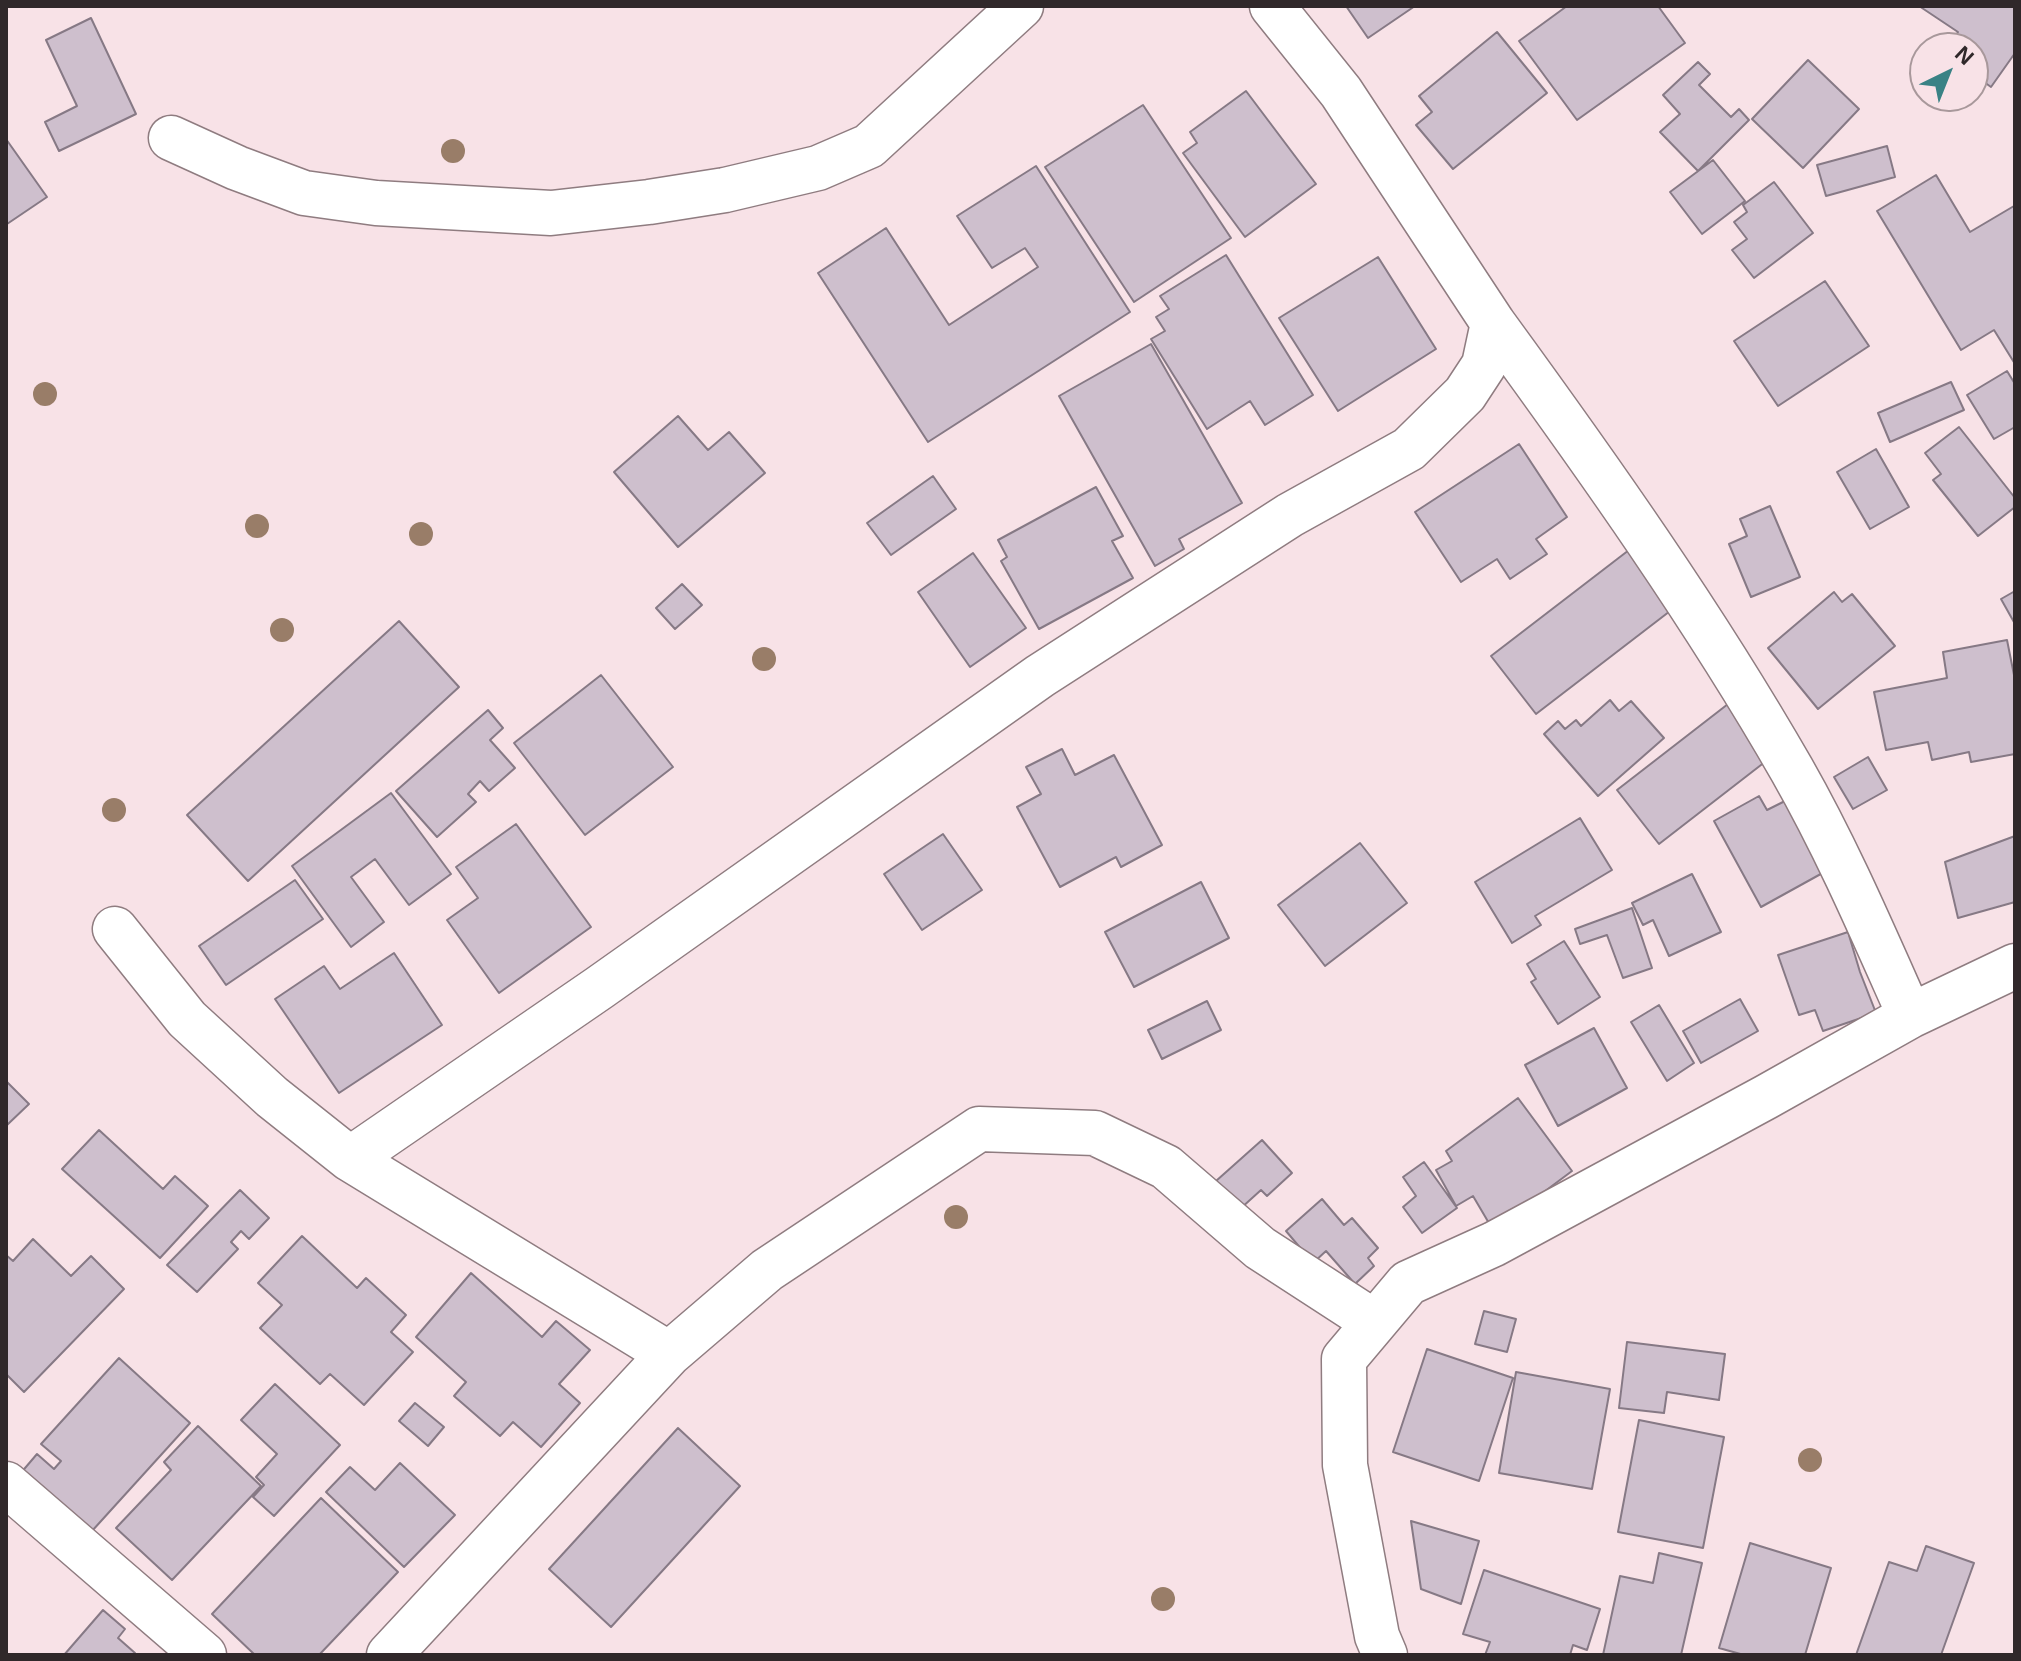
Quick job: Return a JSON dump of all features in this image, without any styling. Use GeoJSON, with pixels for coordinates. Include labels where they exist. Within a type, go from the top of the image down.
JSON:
{"type":"FeatureCollection","features":[{"type":"Feature","properties":{"kind":"street"},"geometry":{"type":"LineString","coordinates":[[171,138],[237,168],[304,193],[376,203],[551,213],[649,202],[725,190],[818,168],[869,146],[1021,6]]}},
{"type":"Feature","properties":{"kind":"street"},"geometry":{"type":"LineString","coordinates":[[1272,6],[1341,92],[1493,323],[1593,461],[1712,640],[1793,771],[1849,882],[1910,1016]]}},
{"type":"Feature","properties":{"kind":"street"},"geometry":{"type":"LineString","coordinates":[[350,1159],[599,988],[1040,676],[1290,515],[1409,449],[1465,394],[1484,365],[1493,323]]}},
{"type":"Feature","properties":{"kind":"street"},"geometry":{"type":"LineString","coordinates":[[115,929],[187,1019],[272,1097],[350,1159],[669,1354]]}},
{"type":"Feature","properties":{"kind":"street"},"geometry":{"type":"LineString","coordinates":[[1385,1655],[1377,1636],[1345,1465],[1344,1359],[1408,1283],[1494,1244],[1910,1016],[2015,966]]}},
{"type":"Feature","properties":{"kind":"street"},"geometry":{"type":"LineString","coordinates":[[389,1655],[669,1354],[767,1270],[979,1129],[1095,1133],[1152,1160],[1166,1167],[1260,1248],[1374,1322]]}},
{"type":"Feature","properties":{"kind":"street"},"geometry":{"type":"LineString","coordinates":[[6,1484],[204,1655]]}},
{"type":"Feature","properties":{"kind":"building"},"geometry":{"type":"Polygon","coordinates":[[[1346,6],[1415,6],[1368,38],[1346,6]]]}},
{"type":"Feature","properties":{"kind":"building"},"geometry":{"type":"Polygon","coordinates":[[[1567,6],[1658,6],[1685,43],[1577,120],[1519,41],[1567,6]]]}},
{"type":"Feature","properties":{"kind":"building"},"geometry":{"type":"Polygon","coordinates":[[[1919,6],[2015,6],[2015,53],[1991,87],[1989,32],[1958,32],[1919,6]]]}},
{"type":"Feature","properties":{"kind":"building"},"geometry":{"type":"Polygon","coordinates":[[[91,18],[136,114],[59,151],[45,122],[77,106],[46,40],[91,18]]]}},
{"type":"Feature","properties":{"kind":"building"},"geometry":{"type":"Polygon","coordinates":[[[1497,32],[1547,93],[1453,169],[1416,125],[1432,112],[1419,96],[1497,32]]]}},
{"type":"Feature","properties":{"kind":"building"},"geometry":{"type":"Polygon","coordinates":[[[1808,60],[1859,109],[1803,168],[1752,119],[1808,60]]]}},
{"type":"Feature","properties":{"kind":"building"},"geometry":{"type":"Polygon","coordinates":[[[1698,62],[1710,74],[1699,85],[1731,117],[1739,109],[1749,120],[1698,171],[1660,132],[1680,114],[1663,95],[1698,62]]]}},
{"type":"Feature","properties":{"kind":"building"},"geometry":{"type":"Polygon","coordinates":[[[1246,91],[1316,184],[1245,237],[1183,153],[1197,143],[1190,132],[1246,91]]]}},
{"type":"Feature","properties":{"kind":"building"},"geometry":{"type":"Polygon","coordinates":[[[1143,105],[1231,238],[1134,302],[1045,167],[1143,105]]]}},
{"type":"Feature","properties":{"kind":"building"},"geometry":{"type":"Polygon","coordinates":[[[6,139],[47,197],[7,224],[6,222],[6,139]]]}},
{"type":"Feature","properties":{"kind":"building"},"geometry":{"type":"Polygon","coordinates":[[[1887,146],[1895,177],[1826,196],[1817,165],[1887,146]]]}},
{"type":"Feature","properties":{"kind":"building"},"geometry":{"type":"Polygon","coordinates":[[[1713,160],[1745,201],[1702,234],[1670,192],[1713,160]]]}},
{"type":"Feature","properties":{"kind":"building"},"geometry":{"type":"Polygon","coordinates":[[[1036,166],[1130,312],[928,442],[818,273],[886,228],[949,325],[1038,267],[1025,248],[992,268],[957,216],[1036,166]]]}},
{"type":"Feature","properties":{"kind":"building"},"geometry":{"type":"Polygon","coordinates":[[[1936,175],[1970,232],[2015,208],[2015,364],[1994,330],[1961,350],[1877,211],[1936,175]]]}},
{"type":"Feature","properties":{"kind":"building"},"geometry":{"type":"Polygon","coordinates":[[[1774,182],[1813,233],[1754,278],[1732,250],[1747,239],[1734,222],[1747,212],[1743,205],[1774,182]]]}},
{"type":"Feature","properties":{"kind":"building"},"geometry":{"type":"Polygon","coordinates":[[[1226,255],[1313,395],[1265,425],[1250,401],[1207,429],[1151,339],[1165,331],[1156,317],[1169,309],[1160,296],[1226,255]]]}},
{"type":"Feature","properties":{"kind":"building"},"geometry":{"type":"Polygon","coordinates":[[[1378,257],[1436,349],[1338,411],[1279,318],[1378,257]]]}},
{"type":"Feature","properties":{"kind":"building"},"geometry":{"type":"Polygon","coordinates":[[[1825,281],[1869,346],[1778,406],[1734,341],[1825,281]]]}},
{"type":"Feature","properties":{"kind":"building"},"geometry":{"type":"Polygon","coordinates":[[[1151,344],[1242,503],[1179,539],[1184,549],[1155,566],[1059,396],[1151,344]]]}},
{"type":"Feature","properties":{"kind":"building"},"geometry":{"type":"Polygon","coordinates":[[[2007,371],[2015,384],[2015,427],[1994,439],[1967,395],[2007,371]]]}},
{"type":"Feature","properties":{"kind":"building"},"geometry":{"type":"Polygon","coordinates":[[[1951,382],[1964,410],[1890,442],[1878,413],[1951,382]]]}},
{"type":"Feature","properties":{"kind":"building"},"geometry":{"type":"Polygon","coordinates":[[[678,416],[708,450],[729,432],[765,473],[678,547],[614,472],[678,416]]]}},
{"type":"Feature","properties":{"kind":"building"},"geometry":{"type":"Polygon","coordinates":[[[1959,427],[2015,498],[2015,507],[1978,536],[1933,480],[1941,474],[1925,453],[1959,427]]]}},
{"type":"Feature","properties":{"kind":"building"},"geometry":{"type":"Polygon","coordinates":[[[1519,444],[1567,517],[1536,539],[1547,554],[1510,579],[1497,559],[1461,582],[1415,512],[1519,444]]]}},
{"type":"Feature","properties":{"kind":"building"},"geometry":{"type":"Polygon","coordinates":[[[1876,449],[1909,507],[1870,529],[1837,472],[1876,449]]]}},
{"type":"Feature","properties":{"kind":"building"},"geometry":{"type":"Polygon","coordinates":[[[933,476],[956,509],[891,555],[867,523],[933,476]]]}},
{"type":"Feature","properties":{"kind":"building"},"geometry":{"type":"Polygon","coordinates":[[[1096,487],[1123,536],[1112,541],[1133,578],[1039,629],[1001,561],[1007,557],[998,540],[1096,487]]]}},
{"type":"Feature","properties":{"kind":"building"},"geometry":{"type":"Polygon","coordinates":[[[1770,506],[1800,577],[1751,597],[1729,544],[1747,536],[1740,519],[1770,506]]]}},
{"type":"Feature","properties":{"kind":"building"},"geometry":{"type":"Polygon","coordinates":[[[1629,550],[1674,608],[1536,714],[1491,656],[1629,550]]]}},
{"type":"Feature","properties":{"kind":"building"},"geometry":{"type":"Polygon","coordinates":[[[973,553],[1026,628],[970,667],[918,592],[973,553]]]}},
{"type":"Feature","properties":{"kind":"building"},"geometry":{"type":"Polygon","coordinates":[[[682,584],[702,605],[675,629],[656,608],[682,584]]]}},
{"type":"Feature","properties":{"kind":"building"},"geometry":{"type":"Polygon","coordinates":[[[2015,591],[2015,624],[2001,599],[2015,591]]]}},
{"type":"Feature","properties":{"kind":"building"},"geometry":{"type":"Polygon","coordinates":[[[1834,592],[1842,602],[1852,594],[1895,646],[1818,709],[1768,648],[1834,592]]]}},
{"type":"Feature","properties":{"kind":"building"},"geometry":{"type":"Polygon","coordinates":[[[399,621],[459,687],[248,881],[187,815],[399,621]]]}},
{"type":"Feature","properties":{"kind":"building"},"geometry":{"type":"Polygon","coordinates":[[[2007,640],[2015,680],[2015,754],[1971,762],[1969,752],[1932,760],[1928,742],[1886,750],[1874,692],[1947,678],[1943,652],[2007,640]]]}},
{"type":"Feature","properties":{"kind":"building"},"geometry":{"type":"Polygon","coordinates":[[[601,675],[673,767],[585,835],[514,743],[601,675]]]}},
{"type":"Feature","properties":{"kind":"building"},"geometry":{"type":"Polygon","coordinates":[[[1610,700],[1619,711],[1631,701],[1664,738],[1598,796],[1544,734],[1558,721],[1565,729],[1576,720],[1581,726],[1610,700]]]}},
{"type":"Feature","properties":{"kind":"building"},"geometry":{"type":"Polygon","coordinates":[[[1728,704],[1770,758],[1659,844],[1617,790],[1728,704]]]}},
{"type":"Feature","properties":{"kind":"building"},"geometry":{"type":"Polygon","coordinates":[[[488,710],[503,728],[490,740],[515,768],[489,791],[480,781],[468,794],[476,802],[437,837],[396,791],[488,710]]]}},
{"type":"Feature","properties":{"kind":"building"},"geometry":{"type":"Polygon","coordinates":[[[1062,749],[1075,775],[1114,755],[1162,845],[1121,867],[1116,857],[1060,887],[1017,807],[1041,794],[1026,767],[1062,749]]]}},
{"type":"Feature","properties":{"kind":"building"},"geometry":{"type":"Polygon","coordinates":[[[1868,757],[1887,790],[1853,809],[1834,777],[1868,757]]]}},
{"type":"Feature","properties":{"kind":"building"},"geometry":{"type":"Polygon","coordinates":[[[391,793],[451,874],[409,905],[375,859],[351,877],[384,922],[351,947],[292,866],[391,793]]]}},
{"type":"Feature","properties":{"kind":"building"},"geometry":{"type":"Polygon","coordinates":[[[1759,796],[1767,810],[1789,799],[1828,870],[1761,907],[1714,821],[1759,796]]]}},
{"type":"Feature","properties":{"kind":"building"},"geometry":{"type":"Polygon","coordinates":[[[1580,818],[1612,870],[1535,916],[1541,925],[1512,943],[1475,882],[1580,818]]]}},
{"type":"Feature","properties":{"kind":"building"},"geometry":{"type":"Polygon","coordinates":[[[516,824],[591,927],[499,993],[447,920],[478,898],[456,867],[516,824]]]}},
{"type":"Feature","properties":{"kind":"building"},"geometry":{"type":"Polygon","coordinates":[[[943,834],[982,890],[922,930],[884,874],[943,834]]]}},
{"type":"Feature","properties":{"kind":"building"},"geometry":{"type":"Polygon","coordinates":[[[2015,836],[2015,902],[1958,918],[1945,862],[2015,836]]]}},
{"type":"Feature","properties":{"kind":"building"},"geometry":{"type":"Polygon","coordinates":[[[1360,843],[1407,903],[1325,966],[1278,905],[1360,843]]]}},
{"type":"Feature","properties":{"kind":"building"},"geometry":{"type":"Polygon","coordinates":[[[1692,874],[1721,932],[1669,956],[1653,920],[1643,925],[1632,903],[1692,874]]]}},
{"type":"Feature","properties":{"kind":"building"},"geometry":{"type":"Polygon","coordinates":[[[295,880],[323,919],[226,985],[199,946],[295,880]]]}},
{"type":"Feature","properties":{"kind":"building"},"geometry":{"type":"Polygon","coordinates":[[[1201,882],[1229,938],[1134,987],[1105,932],[1201,882]]]}},
{"type":"Feature","properties":{"kind":"building"},"geometry":{"type":"Polygon","coordinates":[[[1632,908],[1652,968],[1623,978],[1607,935],[1580,944],[1575,929],[1632,908]]]}},
{"type":"Feature","properties":{"kind":"building"},"geometry":{"type":"Polygon","coordinates":[[[1848,932],[1876,1013],[1823,1031],[1815,1010],[1799,1015],[1778,955],[1848,932]]]}},
{"type":"Feature","properties":{"kind":"building"},"geometry":{"type":"Polygon","coordinates":[[[1564,941],[1600,997],[1558,1024],[1531,982],[1536,979],[1527,964],[1564,941]]]}},
{"type":"Feature","properties":{"kind":"building"},"geometry":{"type":"Polygon","coordinates":[[[394,953],[442,1025],[339,1093],[275,999],[324,966],[340,989],[394,953]]]}},
{"type":"Feature","properties":{"kind":"building"},"geometry":{"type":"Polygon","coordinates":[[[1740,999],[1758,1031],[1701,1063],[1683,1031],[1740,999]]]}},
{"type":"Feature","properties":{"kind":"building"},"geometry":{"type":"Polygon","coordinates":[[[1207,1001],[1221,1030],[1162,1059],[1148,1030],[1207,1001]]]}},
{"type":"Feature","properties":{"kind":"building"},"geometry":{"type":"Polygon","coordinates":[[[1659,1005],[1694,1063],[1667,1081],[1631,1022],[1659,1005]]]}},
{"type":"Feature","properties":{"kind":"building"},"geometry":{"type":"Polygon","coordinates":[[[1594,1028],[1627,1088],[1558,1126],[1525,1065],[1594,1028]]]}},
{"type":"Feature","properties":{"kind":"building"},"geometry":{"type":"Polygon","coordinates":[[[6,1081],[29,1104],[6,1126],[6,1081]]]}},
{"type":"Feature","properties":{"kind":"building"},"geometry":{"type":"Polygon","coordinates":[[[1518,1098],[1572,1171],[1493,1230],[1473,1196],[1456,1206],[1436,1170],[1452,1161],[1446,1151],[1518,1098]]]}},
{"type":"Feature","properties":{"kind":"building"},"geometry":{"type":"Polygon","coordinates":[[[99,1130],[163,1189],[175,1176],[208,1206],[160,1258],[62,1169],[99,1130]]]}},
{"type":"Feature","properties":{"kind":"building"},"geometry":{"type":"Polygon","coordinates":[[[1262,1140],[1292,1173],[1267,1196],[1261,1190],[1240,1209],[1216,1181],[1262,1140]]]}},
{"type":"Feature","properties":{"kind":"building"},"geometry":{"type":"Polygon","coordinates":[[[1424,1162],[1457,1208],[1422,1233],[1403,1207],[1416,1196],[1403,1177],[1424,1162]]]}},
{"type":"Feature","properties":{"kind":"building"},"geometry":{"type":"Polygon","coordinates":[[[240,1190],[269,1218],[249,1239],[241,1231],[231,1242],[238,1249],[197,1292],[167,1265],[240,1190]]]}},
{"type":"Feature","properties":{"kind":"building"},"geometry":{"type":"Polygon","coordinates":[[[1322,1199],[1344,1225],[1352,1218],[1378,1248],[1368,1258],[1374,1266],[1355,1284],[1326,1251],[1313,1263],[1286,1231],[1322,1199]]]}},
{"type":"Feature","properties":{"kind":"building"},"geometry":{"type":"Polygon","coordinates":[[[302,1236],[357,1288],[366,1278],[406,1315],[391,1332],[413,1352],[364,1405],[330,1374],[320,1384],[260,1328],[282,1305],[258,1283],[302,1236]]]}},
{"type":"Feature","properties":{"kind":"building"},"geometry":{"type":"Polygon","coordinates":[[[33,1239],[71,1276],[91,1256],[124,1289],[24,1392],[6,1374],[6,1255],[13,1261],[33,1239]]]}},
{"type":"Feature","properties":{"kind":"building"},"geometry":{"type":"Polygon","coordinates":[[[471,1273],[542,1337],[556,1321],[590,1350],[559,1384],[580,1403],[541,1447],[513,1422],[500,1436],[454,1396],[466,1382],[416,1337],[471,1273]]]}},
{"type":"Feature","properties":{"kind":"building"},"geometry":{"type":"Polygon","coordinates":[[[1484,1311],[1516,1319],[1507,1352],[1475,1344],[1484,1311]]]}},
{"type":"Feature","properties":{"kind":"building"},"geometry":{"type":"Polygon","coordinates":[[[1627,1342],[1725,1354],[1719,1400],[1667,1392],[1664,1413],[1619,1408],[1627,1342]]]}},
{"type":"Feature","properties":{"kind":"building"},"geometry":{"type":"Polygon","coordinates":[[[1427,1349],[1513,1378],[1479,1481],[1393,1452],[1427,1349]]]}},
{"type":"Feature","properties":{"kind":"building"},"geometry":{"type":"Polygon","coordinates":[[[119,1358],[190,1423],[82,1542],[14,1481],[37,1454],[54,1469],[61,1461],[41,1444],[119,1358]]]}},
{"type":"Feature","properties":{"kind":"building"},"geometry":{"type":"Polygon","coordinates":[[[1516,1372],[1610,1389],[1592,1489],[1499,1473],[1516,1372]]]}},
{"type":"Feature","properties":{"kind":"building"},"geometry":{"type":"Polygon","coordinates":[[[275,1384],[340,1445],[274,1516],[253,1497],[264,1485],[256,1477],[277,1454],[241,1420],[275,1384]]]}},
{"type":"Feature","properties":{"kind":"building"},"geometry":{"type":"Polygon","coordinates":[[[415,1403],[444,1427],[428,1446],[399,1421],[415,1403]]]}},
{"type":"Feature","properties":{"kind":"building"},"geometry":{"type":"Polygon","coordinates":[[[1639,1420],[1724,1437],[1703,1548],[1618,1532],[1639,1420]]]}},
{"type":"Feature","properties":{"kind":"building"},"geometry":{"type":"Polygon","coordinates":[[[198,1426],[261,1486],[172,1580],[116,1528],[171,1470],[164,1462],[198,1426]]]}},
{"type":"Feature","properties":{"kind":"building"},"geometry":{"type":"Polygon","coordinates":[[[678,1428],[740,1486],[611,1627],[549,1569],[678,1428]]]}},
{"type":"Feature","properties":{"kind":"building"},"geometry":{"type":"Polygon","coordinates":[[[400,1463],[455,1515],[404,1567],[326,1492],[350,1467],[375,1490],[400,1463]]]}},
{"type":"Feature","properties":{"kind":"building"},"geometry":{"type":"Polygon","coordinates":[[[321,1498],[398,1572],[319,1655],[255,1655],[212,1614],[321,1498]]]}},
{"type":"Feature","properties":{"kind":"building"},"geometry":{"type":"Polygon","coordinates":[[[1411,1521],[1479,1541],[1461,1604],[1421,1589],[1411,1521]]]}},
{"type":"Feature","properties":{"kind":"building"},"geometry":{"type":"Polygon","coordinates":[[[1750,1543],[1831,1568],[1805,1655],[1744,1655],[1719,1648],[1750,1543]]]}},
{"type":"Feature","properties":{"kind":"building"},"geometry":{"type":"Polygon","coordinates":[[[1926,1546],[1974,1563],[1941,1655],[1856,1655],[1889,1562],[1917,1571],[1926,1546]]]}},
{"type":"Feature","properties":{"kind":"building"},"geometry":{"type":"Polygon","coordinates":[[[1659,1553],[1702,1563],[1681,1655],[1603,1655],[1620,1576],[1653,1583],[1659,1553]]]}},
{"type":"Feature","properties":{"kind":"building"},"geometry":{"type":"Polygon","coordinates":[[[1484,1570],[1600,1609],[1587,1650],[1573,1645],[1570,1655],[1485,1655],[1490,1642],[1463,1634],[1484,1570]]]}},
{"type":"Feature","properties":{"kind":"building"},"geometry":{"type":"Polygon","coordinates":[[[103,1610],[125,1629],[118,1638],[135,1653],[64,1655],[103,1610]]]}}]}
